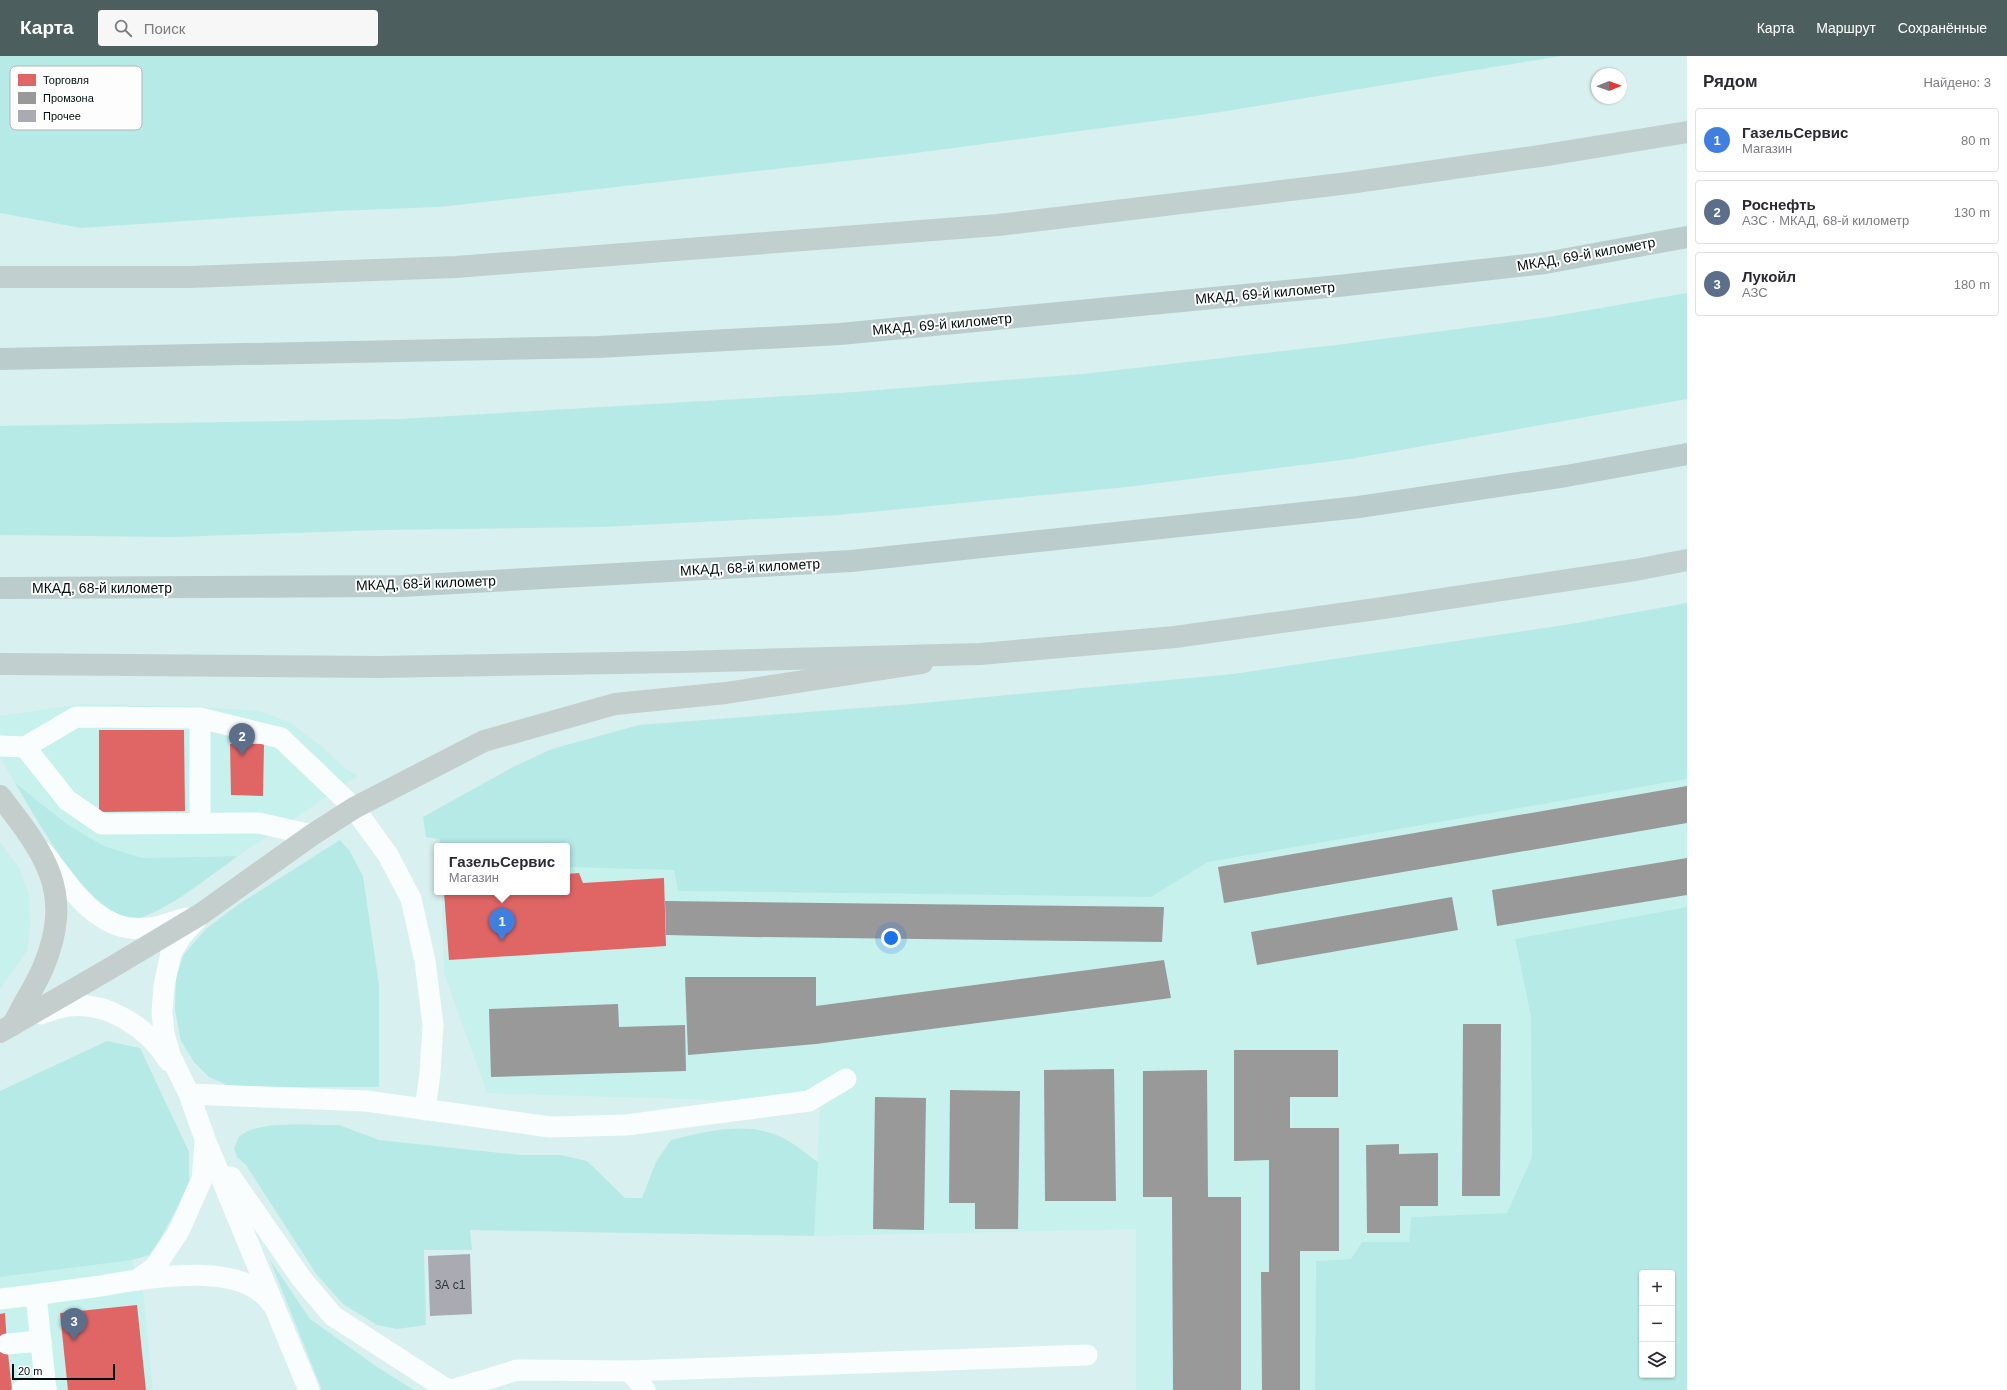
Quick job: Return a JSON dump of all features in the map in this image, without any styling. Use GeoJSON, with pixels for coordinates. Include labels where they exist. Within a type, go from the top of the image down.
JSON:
{"type":"FeatureCollection","features":[{"type":"Feature","properties":{"kind":"highway","name":"МКАД, 69-й километр"},"geometry":{"type":"LineString","coordinates":[[0,359],[598,347],[840,334],[1330,287],[1537,264],[1687,237]]}},
{"type":"Feature","properties":{"kind":"highway","name":"МКАД, 68-й километр"},"geometry":{"type":"LineString","coordinates":[[0,588],[402,586],[851,561],[1359,507],[1566,476],[1687,454]]}},
{"type":"Feature","properties":{"kind":"main road"},"geometry":{"type":"LineString","coordinates":[[0,276],[190,277],[456,267],[998,225],[1349,183],[1540,156],[1687,132]]}},
{"type":"Feature","properties":{"kind":"main road"},"geometry":{"type":"LineString","coordinates":[[0,269],[45,277]]}},
{"type":"Feature","properties":{"kind":"main road"},"geometry":{"type":"LineString","coordinates":[[0,664],[378,667],[679,662],[980,654],[1183,636],[1635,570],[1687,560]]}},
{"type":"Feature","properties":{"kind":"main road"},"geometry":{"type":"LineString","coordinates":[[7,1028],[201,914],[312,835],[354,808],[484,741],[615,704],[726,693],[980,654]]}},
{"type":"Feature","properties":{"kind":"main road"},"geometry":{"type":"LineString","coordinates":[[0,796],[32,837],[50,872],[56,898],[56,919],[50,949],[42,970],[7,1028]]}},
{"type":"Feature","properties":{"kind":"lane"},"geometry":{"type":"LineString","coordinates":[[0,746],[25,747],[76,718],[200,718],[281,738],[354,808],[388,855],[411,899],[425,961],[433,1025],[430,1072],[425,1110]]}},
{"type":"Feature","properties":{"kind":"lane"},"geometry":{"type":"LineString","coordinates":[[200,718],[200,824]]}},
{"type":"Feature","properties":{"kind":"lane"},"geometry":{"type":"LineString","coordinates":[[25,747],[67,800],[102,824],[259,823],[312,835]]}},
{"type":"Feature","properties":{"kind":"lane"},"geometry":{"type":"LineString","coordinates":[[32,837],[80,898],[97,916],[117,926],[135,929],[150,928],[201,914]]}},
{"type":"Feature","properties":{"kind":"lane"},"geometry":{"type":"LineString","coordinates":[[201,914],[182,935],[171,953],[164,986],[162,1012],[164,1034],[170,1055],[189,1094],[205,1139],[310,1390]]}},
{"type":"Feature","properties":{"kind":"lane"},"geometry":{"type":"LineString","coordinates":[[7,1028],[67,1006],[86,1006],[107,1010],[127,1019],[148,1037],[165,1056],[189,1094]]}},
{"type":"Feature","properties":{"kind":"lane"},"geometry":{"type":"LineString","coordinates":[[189,1094],[366,1101],[550,1127],[626,1125],[809,1101],[846,1080]]}},
{"type":"Feature","properties":{"kind":"lane"},"geometry":{"type":"LineString","coordinates":[[137,1280],[155,1266],[162,1258],[179,1231],[188,1213],[202,1180],[205,1139]]}},
{"type":"Feature","properties":{"kind":"lane"},"geometry":{"type":"LineString","coordinates":[[205,1139],[301,1278],[333,1316],[448,1390]]}},
{"type":"Feature","properties":{"kind":"lane"},"geometry":{"type":"LineString","coordinates":[[0,1299],[137,1280],[198,1275],[230,1279],[257,1289],[268,1297],[277,1312]]}},
{"type":"Feature","properties":{"kind":"lane"},"geometry":{"type":"LineString","coordinates":[[22,1390],[46,1389],[36,1295]]}},
{"type":"Feature","properties":{"kind":"lane"},"geometry":{"type":"LineString","coordinates":[[8,1344],[41,1341]]}},
{"type":"Feature","properties":{"kind":"lane"},"geometry":{"type":"LineString","coordinates":[[452,1390],[482,1385],[517,1370],[630,1371],[1087,1355]]}},
{"type":"Feature","properties":{"kind":"lane"},"geometry":{"type":"LineString","coordinates":[[630,1371],[645,1388],[645,1390]]}},
{"type":"Feature","properties":{"kind":"shaded area"},"geometry":{"type":"Polygon","coordinates":[[[0,56],[1561,56],[1214,113],[908,154],[439,207],[335,211],[81,228],[0,213],[0,56]]]}},
{"type":"Feature","properties":{"kind":"shaded area"},"geometry":{"type":"Polygon","coordinates":[[[1687,293],[1687,399],[1350,459],[1127,487],[839,515],[603,527],[382,530],[172,537],[0,535],[0,426],[400,419],[840,393],[1083,374],[1344,344],[1549,317],[1687,293]]]}},
{"type":"Feature","properties":{"kind":"shaded area"},"geometry":{"type":"Polygon","coordinates":[[[1687,603],[1687,779],[1208,862],[1151,897],[678,891],[674,870],[570,867],[570,843],[441,843],[439,839],[426,837],[423,817],[513,767],[552,749],[639,725],[912,704],[1233,674],[1571,624],[1687,603]]]}},
{"type":"Feature","properties":{"kind":"shaded area"},"geometry":{"type":"Polygon","coordinates":[[[82,704],[187,706],[259,711],[291,723],[319,744],[347,770],[358,776],[238,856],[142,858],[104,846],[68,825],[15,783],[0,757],[0,716],[82,704]]]}},
{"type":"Feature","properties":{"kind":"shaded area"},"geometry":{"type":"Polygon","coordinates":[[[1687,779],[1687,907],[1515,939],[1531,1017],[1532,1157],[1507,1213],[1411,1217],[1409,1242],[1362,1242],[1351,1259],[1316,1261],[1315,1390],[1136,1390],[1136,1229],[814,1236],[820,1103],[487,1093],[444,973],[442,895],[570,895],[570,867],[674,870],[678,891],[1151,897],[1208,862],[1687,779]]]}},
{"type":"Feature","properties":{"kind":"shaded area"},"geometry":{"type":"Polygon","coordinates":[[[15,783],[68,825],[104,846],[142,858],[238,856],[174,901],[147,915],[135,919],[129,919],[107,908],[76,877],[48,838],[15,783]]]}},
{"type":"Feature","properties":{"kind":"shaded area"},"geometry":{"type":"Polygon","coordinates":[[[340,840],[349,850],[363,876],[379,985],[379,1087],[232,1087],[209,1077],[194,1062],[181,1041],[175,1010],[176,977],[184,954],[206,929],[239,904],[340,840]]]}},
{"type":"Feature","properties":{"kind":"shaded area"},"geometry":{"type":"Polygon","coordinates":[[[0,842],[19,868],[29,896],[30,926],[27,951],[0,989],[0,842]]]}},
{"type":"Feature","properties":{"kind":"shaded area"},"geometry":{"type":"Polygon","coordinates":[[[1687,907],[1687,1390],[1315,1390],[1316,1261],[1351,1259],[1362,1242],[1409,1242],[1411,1217],[1507,1213],[1532,1157],[1531,1017],[1515,939],[1687,907]]]}},
{"type":"Feature","properties":{"kind":"shaded area"},"geometry":{"type":"Polygon","coordinates":[[[107,1041],[140,1048],[189,1152],[189,1181],[178,1206],[159,1241],[149,1255],[132,1260],[0,1277],[0,1091],[107,1041]]]}},
{"type":"Feature","properties":{"kind":"shaded area"},"geometry":{"type":"Polygon","coordinates":[[[286,1125],[339,1125],[379,1140],[520,1155],[561,1155],[587,1161],[625,1198],[642,1198],[656,1162],[671,1140],[699,1133],[728,1129],[757,1130],[772,1133],[794,1144],[818,1162],[814,1236],[470,1230],[472,1250],[424,1250],[426,1325],[397,1329],[377,1325],[343,1304],[317,1275],[246,1165],[237,1157],[234,1148],[239,1137],[247,1131],[259,1128],[286,1125]]]}},
{"type":"Feature","properties":{"kind":"shaded area"},"geometry":{"type":"Polygon","coordinates":[[[132,1260],[143,1293],[153,1390],[0,1390],[0,1277],[132,1260]]]}},
{"type":"Feature","properties":{"kind":"shaded area"},"geometry":{"type":"Polygon","coordinates":[[[270,1260],[310,1319],[377,1367],[414,1390],[322,1390],[270,1260]]]}},
{"type":"Feature","properties":{"kind":"building: Торговля"},"geometry":{"type":"Polygon","coordinates":[[[99,730],[184,730],[185,811],[99,812],[99,730]]]}},
{"type":"Feature","properties":{"kind":"building: Торговля"},"geometry":{"type":"Polygon","coordinates":[[[230,744],[264,744],[263,796],[231,795],[230,744]]]}},
{"type":"Feature","properties":{"kind":"building: Торговля"},"geometry":{"type":"Polygon","coordinates":[[[579,873],[583,883],[664,878],[666,946],[449,960],[444,895],[570,895],[570,874],[579,873]]]}},
{"type":"Feature","properties":{"kind":"building: Торговля"},"geometry":{"type":"Polygon","coordinates":[[[137,1305],[146,1390],[68,1390],[60,1313],[137,1305]]]}},
{"type":"Feature","properties":{"kind":"building: Торговля"},"geometry":{"type":"Polygon","coordinates":[[[5,1313],[12,1390],[0,1390],[0,1314],[5,1313]]]}},
{"type":"Feature","properties":{"kind":"building: Промзона"},"geometry":{"type":"Polygon","coordinates":[[[1687,786],[1687,823],[1224,903],[1218,867],[1687,786]]]}},
{"type":"Feature","properties":{"kind":"building: Промзона"},"geometry":{"type":"Polygon","coordinates":[[[1687,858],[1687,895],[1497,926],[1492,890],[1687,858]]]}},
{"type":"Feature","properties":{"kind":"building: Промзона"},"geometry":{"type":"Polygon","coordinates":[[[1452,897],[1458,930],[1257,965],[1251,932],[1452,897]]]}},
{"type":"Feature","properties":{"kind":"building: Промзона"},"geometry":{"type":"Polygon","coordinates":[[[665,901],[1164,907],[1162,942],[666,935],[665,901]]]}},
{"type":"Feature","properties":{"kind":"building: Промзона"},"geometry":{"type":"Polygon","coordinates":[[[1164,960],[1171,998],[816,1044],[688,1055],[685,977],[816,977],[816,1006],[1164,960]]]}},
{"type":"Feature","properties":{"kind":"building: Промзона"},"geometry":{"type":"Polygon","coordinates":[[[618,1004],[619,1027],[685,1025],[686,1071],[491,1077],[489,1009],[618,1004]]]}},
{"type":"Feature","properties":{"kind":"building: Промзона"},"geometry":{"type":"Polygon","coordinates":[[[1463,1024],[1501,1024],[1500,1196],[1462,1196],[1463,1024]]]}},
{"type":"Feature","properties":{"kind":"building: Промзона"},"geometry":{"type":"Polygon","coordinates":[[[1234,1050],[1338,1050],[1338,1097],[1290,1097],[1290,1128],[1339,1128],[1339,1251],[1300,1251],[1300,1390],[1262,1390],[1261,1272],[1269,1272],[1269,1160],[1234,1161],[1234,1050]]]}},
{"type":"Feature","properties":{"kind":"building: Промзона"},"geometry":{"type":"Polygon","coordinates":[[[1114,1069],[1116,1201],[1045,1201],[1044,1070],[1114,1069]]]}},
{"type":"Feature","properties":{"kind":"building: Промзона"},"geometry":{"type":"Polygon","coordinates":[[[1207,1070],[1208,1197],[1241,1197],[1241,1390],[1173,1390],[1172,1197],[1143,1197],[1143,1071],[1207,1070]]]}},
{"type":"Feature","properties":{"kind":"building: Промзона"},"geometry":{"type":"Polygon","coordinates":[[[950,1090],[1020,1091],[1018,1229],[975,1229],[975,1203],[949,1203],[950,1090]]]}},
{"type":"Feature","properties":{"kind":"building: Промзона"},"geometry":{"type":"Polygon","coordinates":[[[875,1097],[926,1098],[924,1230],[873,1229],[875,1097]]]}},
{"type":"Feature","properties":{"kind":"building: Промзона"},"geometry":{"type":"Polygon","coordinates":[[[1399,1144],[1399,1154],[1438,1153],[1438,1206],[1400,1206],[1400,1233],[1367,1233],[1366,1145],[1399,1144]]]}},
{"type":"Feature","properties":{"kind":"building: Прочее"},"geometry":{"type":"Polygon","coordinates":[[[470,1254],[472,1314],[430,1316],[428,1256],[470,1254]]]}},
{"type":"Feature","properties":{"kind":"place","name":"Роснефть"},"geometry":{"type":"Point","coordinates":[242,756]}},
{"type":"Feature","properties":{"kind":"place","name":"ГазельСервис"},"geometry":{"type":"Point","coordinates":[502,941]}},
{"type":"Feature","properties":{"kind":"place","name":"Лукойл"},"geometry":{"type":"Point","coordinates":[74,1341]}}]}
